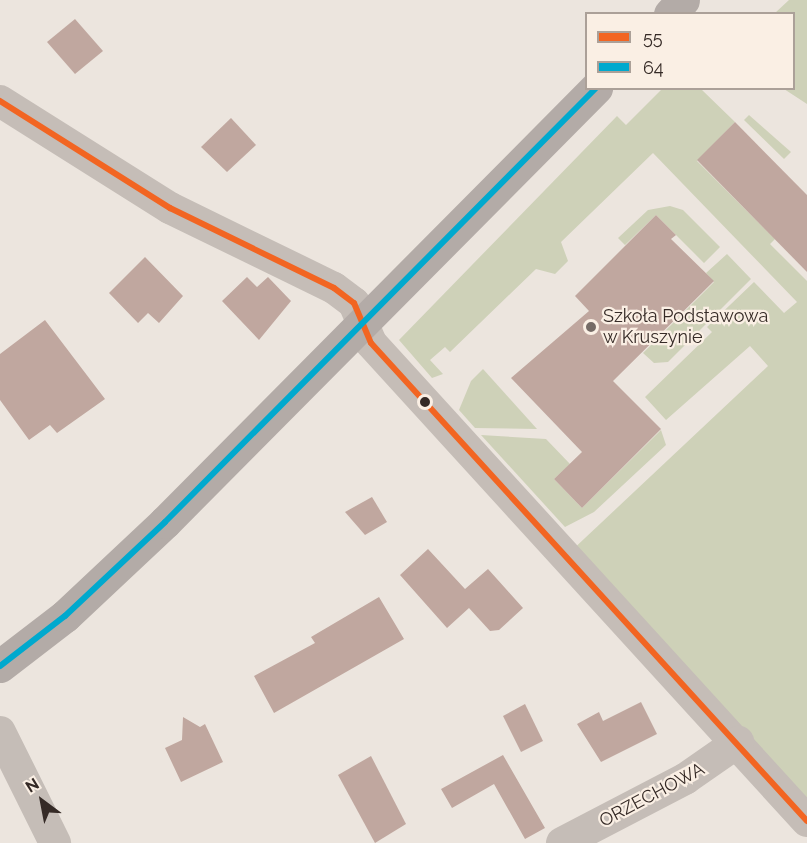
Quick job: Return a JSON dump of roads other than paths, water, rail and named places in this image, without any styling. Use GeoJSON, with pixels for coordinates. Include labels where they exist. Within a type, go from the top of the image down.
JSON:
{"type":"FeatureCollection","features":[{"type":"Feature","properties":{"kind":"main road"},"geometry":{"type":"LineString","coordinates":[[672,12],[683,0]]}},
{"type":"Feature","properties":{"kind":"main road"},"geometry":{"type":"LineString","coordinates":[[0,666],[65,616],[594,90]]}},
{"type":"Feature","properties":{"kind":"street"},"geometry":{"type":"LineString","coordinates":[[0,101],[170,208],[340,291],[354,303],[360,325],[371,343],[738,742],[807,821]]}},
{"type":"Feature","properties":{"kind":"street"},"geometry":{"type":"LineString","coordinates":[[0,732],[55,843]]}},
{"type":"Feature","properties":{"kind":"street","name":"ORZECHOWA"},"geometry":{"type":"LineString","coordinates":[[562,843],[684,779],[738,742]]}},
{"type":"Feature","properties":{"kind":"place","name":"Szkoła Podstawowa w Kruszynie"},"geometry":{"type":"Point","coordinates":[591,327]}}]}
